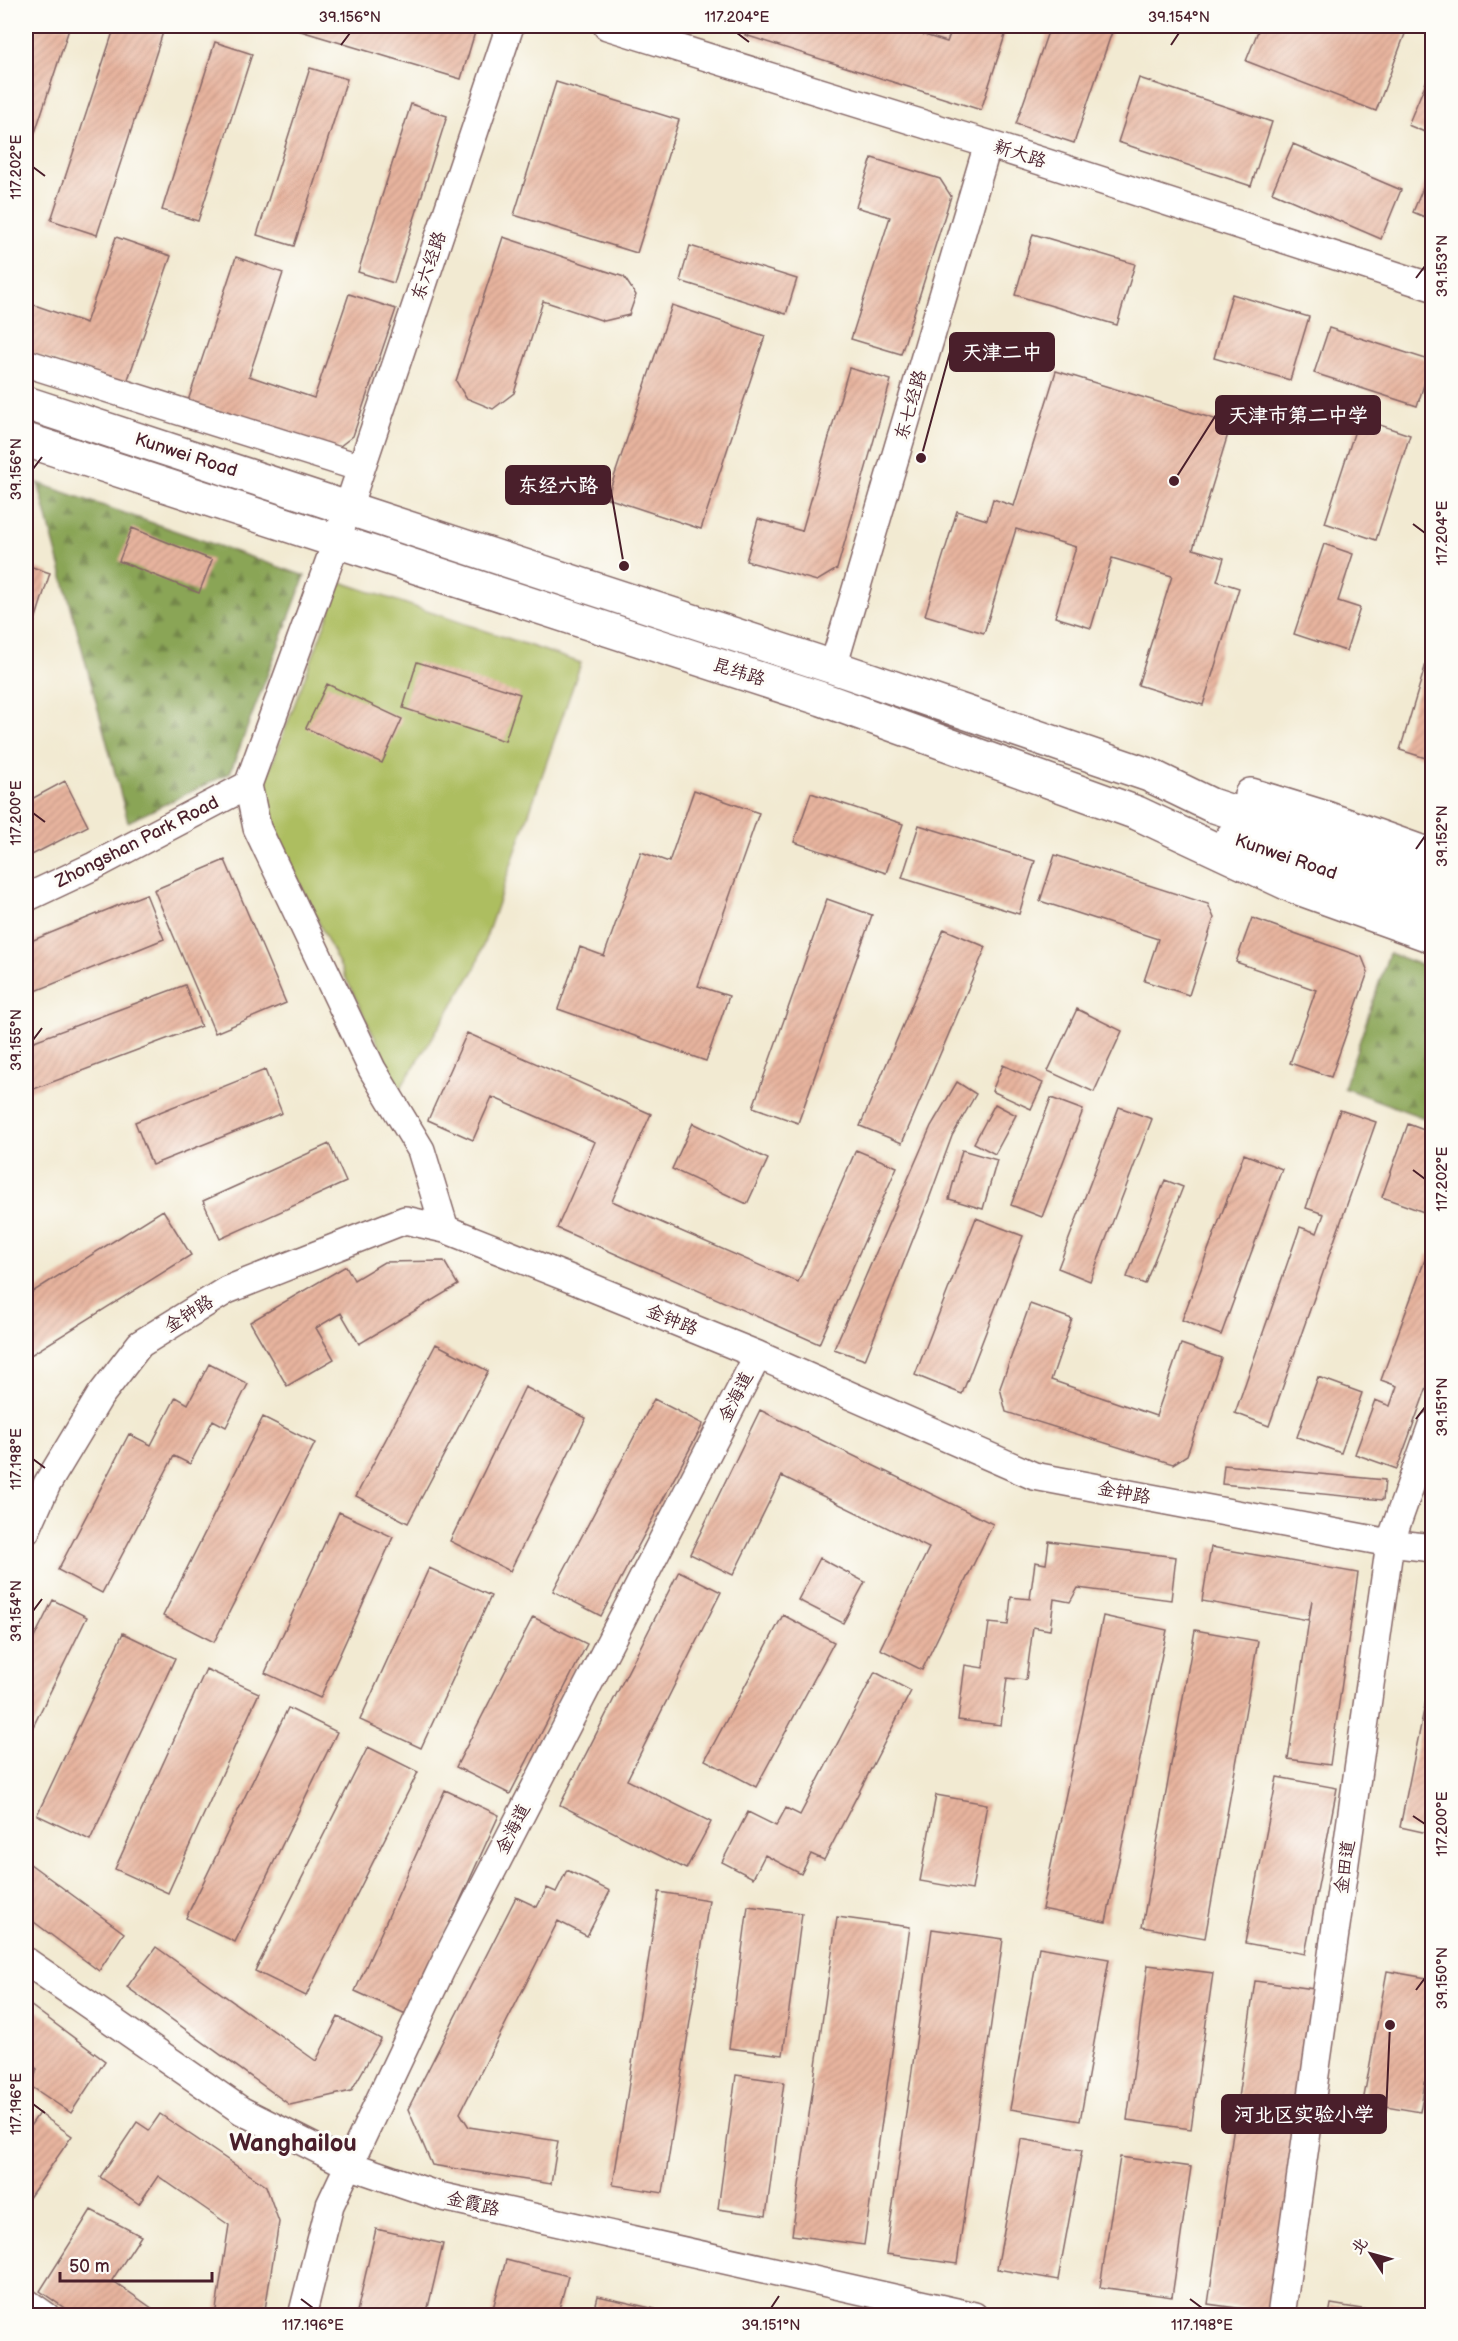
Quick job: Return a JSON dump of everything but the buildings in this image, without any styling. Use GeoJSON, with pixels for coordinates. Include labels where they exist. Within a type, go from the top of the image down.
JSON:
{"type":"FeatureCollection","features":[{"type":"Feature","properties":{"kind":"main road","name":"Kunwei Road"},"geometry":{"type":"LineString","coordinates":[[26,403],[347,507]]}},
{"type":"Feature","properties":{"kind":"main road","name":"Kunwei Road"},"geometry":{"type":"LineString","coordinates":[[26,440],[337,540]]}},
{"type":"Feature","properties":{"kind":"main road","name":"昆纬路"},"geometry":{"type":"LineString","coordinates":[[347,507],[833,667],[1149,775]]}},
{"type":"Feature","properties":{"kind":"main road","name":"昆纬路"},"geometry":{"type":"LineString","coordinates":[[337,540],[822,699],[1137,813]]}},
{"type":"Feature","properties":{"kind":"main road","name":"Kunwei Road"},"geometry":{"type":"LineString","coordinates":[[1149,775],[1432,909]]}},
{"type":"Feature","properties":{"kind":"main road"},"geometry":{"type":"LineString","coordinates":[[1149,775],[1223,787],[1326,818],[1432,856]]}},
{"type":"Feature","properties":{"kind":"main road","name":"Kunwei Road"},"geometry":{"type":"LineString","coordinates":[[1137,813],[1293,845],[1432,884]]}},
{"type":"Feature","properties":{"kind":"main road"},"geometry":{"type":"LineString","coordinates":[[1137,813],[1293,885],[1432,936]]}},
{"type":"Feature","properties":{"kind":"street","name":"东六经路"},"geometry":{"type":"LineString","coordinates":[[248,785],[337,540],[510,26]]}},
{"type":"Feature","properties":{"kind":"street","name":"新大路"},"geometry":{"type":"LineString","coordinates":[[607,26],[988,144],[1432,287]]}},
{"type":"Feature","properties":{"kind":"street","name":"东七经路"},"geometry":{"type":"LineString","coordinates":[[833,667],[988,144]]}},
{"type":"Feature","properties":{"kind":"street"},"geometry":{"type":"LineString","coordinates":[[26,363],[361,468]]}},
{"type":"Feature","properties":{"kind":"street"},"geometry":{"type":"LineString","coordinates":[[248,785],[257,828],[372,1069],[421,1150],[445,1229]]}},
{"type":"Feature","properties":{"kind":"street","name":"Zhongshan Park Road"},"geometry":{"type":"LineString","coordinates":[[26,898],[94,866],[248,785]]}},
{"type":"Feature","properties":{"kind":"street","name":"金钟路"},"geometry":{"type":"LineString","coordinates":[[26,1531],[47,1484],[100,1396],[140,1344],[228,1290],[405,1220],[445,1229],[758,1355],[1034,1476],[1390,1543],[1432,1548]]}},
{"type":"Feature","properties":{"kind":"street","name":"金海道"},"geometry":{"type":"LineString","coordinates":[[302,2316],[330,2205],[441,1970],[758,1355]]}},
{"type":"Feature","properties":{"kind":"street","name":"金田道"},"geometry":{"type":"LineString","coordinates":[[1281,2316],[1390,1543],[1432,1425]]}},
{"type":"Feature","properties":{"kind":"street","name":"金霞路"},"geometry":{"type":"LineString","coordinates":[[26,1961],[242,2111],[349,2165],[439,2196],[974,2316]]}},
{"type":"Feature","properties":{"kind":"street"},"geometry":{"type":"LineString","coordinates":[[26,2302],[46,2316]]}},
{"type":"Feature","properties":{"kind":"green space"},"geometry":{"type":"Polygon","coordinates":[[[38,483],[305,576],[230,773],[128,822],[38,483]]]}},
{"type":"Feature","properties":{"kind":"green space"},"geometry":{"type":"Polygon","coordinates":[[[341,582],[581,663],[475,969],[400,1089],[275,833],[262,790],[341,582]]]}},
{"type":"Feature","properties":{"kind":"green space"},"geometry":{"type":"Polygon","coordinates":[[[1389,953],[1432,969],[1432,1121],[1344,1088],[1389,953]]]}},
{"type":"Feature","properties":{"kind":"place","name":"天津二中"},"geometry":{"type":"Point","coordinates":[921,458]}},
{"type":"Feature","properties":{"kind":"place","name":"天津市第二中学"},"geometry":{"type":"Point","coordinates":[1174,481]}},
{"type":"Feature","properties":{"kind":"place","name":"东经六路"},"geometry":{"type":"Point","coordinates":[624,566]}},
{"type":"Feature","properties":{"kind":"place","name":"河北区实验小学"},"geometry":{"type":"Point","coordinates":[1390,2025]}},
{"type":"Feature","properties":{"kind":"district","name":"Wanghailou"},"geometry":{"type":"Point","coordinates":[293,2143]}}]}
